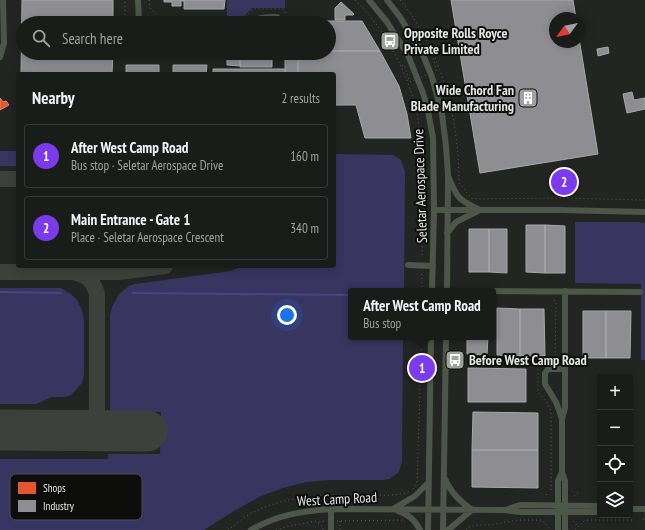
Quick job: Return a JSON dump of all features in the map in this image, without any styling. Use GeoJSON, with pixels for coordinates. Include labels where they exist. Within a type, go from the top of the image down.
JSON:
{"type":"FeatureCollection","features":[{"type":"Feature","properties":{"kind":"street"},"geometry":{"type":"LineString","coordinates":[[0,57],[4,43],[3,0]]}},
{"type":"Feature","properties":{"kind":"street"},"geometry":{"type":"LineString","coordinates":[[138,0],[139,16]]}},
{"type":"Feature","properties":{"kind":"street","name":"Seletar Aerospace Drive"},"geometry":{"type":"LineString","coordinates":[[369,0],[401,42],[415,69],[428,111],[433,138],[434,210],[432,288]]}},
{"type":"Feature","properties":{"kind":"street","name":"Seletar Aerospace Drive"},"geometry":{"type":"LineString","coordinates":[[387,0],[413,36],[432,77],[442,114],[448,176],[447,288]]}},
{"type":"Feature","properties":{"kind":"street"},"geometry":{"type":"LineString","coordinates":[[448,176],[457,197],[463,202],[479,210]]}},
{"type":"Feature","properties":{"kind":"street"},"geometry":{"type":"LineString","coordinates":[[434,210],[573,210],[645,212]]}},
{"type":"Feature","properties":{"kind":"street"},"geometry":{"type":"LineString","coordinates":[[447,233],[456,222],[479,210]]}},
{"type":"Feature","properties":{"kind":"street"},"geometry":{"type":"LineString","coordinates":[[408,265],[433,266]]}},
{"type":"Feature","properties":{"kind":"street"},"geometry":{"type":"LineString","coordinates":[[496,291],[640,292]]}},
{"type":"Feature","properties":{"kind":"street"},"geometry":{"type":"LineString","coordinates":[[562,419],[566,408],[566,373],[564,369],[565,291]]}},
{"type":"Feature","properties":{"kind":"street"},"geometry":{"type":"LineString","coordinates":[[428,530],[431,340]]}},
{"type":"Feature","properties":{"kind":"street"},"geometry":{"type":"LineString","coordinates":[[443,530],[446,340]]}},
{"type":"Feature","properties":{"kind":"street"},"geometry":{"type":"LineString","coordinates":[[564,369],[548,369],[545,373],[545,384],[556,402],[562,419],[562,472],[565,481],[565,530]]}},
{"type":"Feature","properties":{"kind":"street"},"geometry":{"type":"LineString","coordinates":[[558,530],[558,481],[562,472]]}},
{"type":"Feature","properties":{"kind":"street"},"geometry":{"type":"LineString","coordinates":[[444,478],[458,499],[472,510],[448,530]]}},
{"type":"Feature","properties":{"kind":"street"},"geometry":{"type":"LineString","coordinates":[[392,509],[415,496],[428,484]]}},
{"type":"Feature","properties":{"kind":"street"},"geometry":{"type":"LineString","coordinates":[[504,510],[520,505],[597,506]]}},
{"type":"Feature","properties":{"kind":"street"},"geometry":{"type":"LineString","coordinates":[[331,509],[331,530]]}},
{"type":"Feature","properties":{"kind":"street"},"geometry":{"type":"LineString","coordinates":[[392,509],[406,513],[412,518],[420,530]]}},
{"type":"Feature","properties":{"kind":"street"},"geometry":{"type":"LineString","coordinates":[[633,509],[645,509]]}},
{"type":"Feature","properties":{"kind":"street","name":"West Camp Road"},"geometry":{"type":"LineString","coordinates":[[251,530],[282,515],[304,510],[504,510]]}},
{"type":"Feature","properties":{"kind":"street"},"geometry":{"type":"LineString","coordinates":[[504,510],[522,512],[597,512]]}},
{"type":"Feature","properties":{"kind":"path"},"geometry":{"type":"LineString","coordinates":[[125,0],[125,16]]}},
{"type":"Feature","properties":{"kind":"path"},"geometry":{"type":"LineString","coordinates":[[149,0],[150,8],[159,16]]}},
{"type":"Feature","properties":{"kind":"path"},"geometry":{"type":"LineString","coordinates":[[355,0],[373,19],[386,38],[401,67],[414,102],[421,142],[422,288]]}},
{"type":"Feature","properties":{"kind":"path"},"geometry":{"type":"LineString","coordinates":[[400,0],[419,28],[434,55],[444,82],[451,111],[459,161],[459,183],[471,198],[645,200]]}},
{"type":"Feature","properties":{"kind":"path"},"geometry":{"type":"LineString","coordinates":[[245,16],[253,9],[284,9],[285,16]]}},
{"type":"Feature","properties":{"kind":"path"},"geometry":{"type":"LineString","coordinates":[[401,67],[404,65],[410,82],[437,70],[432,56],[434,55]]}},
{"type":"Feature","properties":{"kind":"path"},"geometry":{"type":"LineString","coordinates":[[551,490],[551,411],[547,402],[538,392],[538,360],[555,361],[556,302],[553,299]]}},
{"type":"Feature","properties":{"kind":"path"},"geometry":{"type":"LineString","coordinates":[[228,530],[245,517],[267,506],[285,500],[323,494],[396,495],[411,491],[417,482],[420,391],[419,367],[421,340]]}},
{"type":"Feature","properties":{"kind":"path"},"geometry":{"type":"LineString","coordinates":[[574,496],[580,491]]}},
{"type":"Feature","properties":{"kind":"path"},"geometry":{"type":"LineString","coordinates":[[276,530],[316,521],[402,520],[406,522]]}},
{"type":"Feature","properties":{"kind":"path"},"geometry":{"type":"LineString","coordinates":[[466,530],[469,527],[477,525],[490,525],[518,520],[542,520],[551,530]]}},
{"type":"Feature","properties":{"kind":"path"},"geometry":{"type":"LineString","coordinates":[[575,530],[587,520],[635,520]]}},
{"type":"Feature","properties":{"kind":"path"},"geometry":{"type":"LineString","coordinates":[[340,521],[340,530]]}},
{"type":"Feature","properties":{"kind":"path"},"geometry":{"type":"LineString","coordinates":[[573,521],[578,526]]}},
{"type":"Feature","properties":{"kind":"path"},"geometry":{"type":"LineString","coordinates":[[318,522],[322,527],[322,530]]}},
{"type":"Feature","properties":{"kind":"shaded area"},"geometry":{"type":"Polygon","coordinates":[[[227,0],[285,0],[285,8],[252,8],[244,16],[227,16],[227,0]]]}},
{"type":"Feature","properties":{"kind":"shaded area"},"geometry":{"type":"Polygon","coordinates":[[[0,151],[16,151],[16,166],[0,166],[0,151]]]}},
{"type":"Feature","properties":{"kind":"shaded area"},"geometry":{"type":"Polygon","coordinates":[[[336,154],[393,155],[401,160],[405,171],[404,288],[348,288],[348,340],[403,340],[402,461],[399,472],[389,479],[383,480],[330,480],[306,482],[283,488],[261,496],[204,530],[0,530],[0,459],[108,459],[108,454],[160,454],[161,412],[110,411],[110,316],[112,307],[119,294],[129,286],[135,284],[231,271],[238,268],[336,268],[336,154]]]}},
{"type":"Feature","properties":{"kind":"shaded area"},"geometry":{"type":"Polygon","coordinates":[[[575,222],[645,223],[645,360],[641,360],[641,284],[575,283],[575,222]]]}},
{"type":"Feature","properties":{"kind":"shaded area"},"geometry":{"type":"Polygon","coordinates":[[[0,288],[61,288],[77,300],[82,310],[84,320],[84,374],[82,383],[71,395],[65,397],[52,397],[36,404],[0,404],[0,288]]]}},
{"type":"Feature","properties":{"kind":"building: Shops"},"geometry":{"type":"Polygon","coordinates":[[[0,98],[3,102],[6,101],[9,105],[0,110],[0,98]]]}},
{"type":"Feature","properties":{"kind":"building: Industry"},"geometry":{"type":"Polygon","coordinates":[[[22,0],[113,0],[113,16],[22,16],[22,0]]]}},
{"type":"Feature","properties":{"kind":"building: Industry"},"geometry":{"type":"Polygon","coordinates":[[[164,0],[225,0],[224,9],[184,9],[184,1],[181,1],[181,6],[172,6],[172,2],[164,2],[164,0]]]}},
{"type":"Feature","properties":{"kind":"building: Industry","name":"Wide Chord Fan Blade Manufacturing"},"geometry":{"type":"Polygon","coordinates":[[[451,0],[573,0],[575,12],[549,12],[549,48],[581,48],[598,154],[480,173],[451,0]]]}},
{"type":"Feature","properties":{"kind":"building: Industry"},"geometry":{"type":"Polygon","coordinates":[[[341,2],[354,14],[345,15],[345,20],[336,20],[335,8],[341,2]]]}},
{"type":"Feature","properties":{"kind":"building: Industry"},"geometry":{"type":"Polygon","coordinates":[[[336,21],[362,21],[380,51],[336,51],[336,21]]]}},
{"type":"Feature","properties":{"kind":"building: Industry"},"geometry":{"type":"Polygon","coordinates":[[[608,47],[609,53],[598,56],[597,49],[608,47]]]}},
{"type":"Feature","properties":{"kind":"building: Industry"},"geometry":{"type":"Polygon","coordinates":[[[336,51],[380,51],[399,86],[407,114],[411,138],[365,138],[356,105],[336,105],[336,72],[298,72],[298,61],[336,60],[336,51]]]}},
{"type":"Feature","properties":{"kind":"building: Industry"},"geometry":{"type":"Polygon","coordinates":[[[21,60],[113,60],[112,72],[21,72],[21,60]]]}},
{"type":"Feature","properties":{"kind":"building: Industry"},"geometry":{"type":"Polygon","coordinates":[[[227,60],[240,60],[240,66],[227,65],[227,60]]]}},
{"type":"Feature","properties":{"kind":"building: Industry"},"geometry":{"type":"Polygon","coordinates":[[[240,60],[272,60],[272,67],[240,67],[240,60]]]}},
{"type":"Feature","properties":{"kind":"building: Industry"},"geometry":{"type":"Polygon","coordinates":[[[285,60],[299,60],[298,72],[285,72],[285,60]]]}},
{"type":"Feature","properties":{"kind":"building: Industry"},"geometry":{"type":"Polygon","coordinates":[[[126,65],[159,65],[159,72],[126,72],[126,65]]]}},
{"type":"Feature","properties":{"kind":"building: Industry"},"geometry":{"type":"Polygon","coordinates":[[[173,65],[207,65],[206,72],[173,72],[173,65]]]}},
{"type":"Feature","properties":{"kind":"building: Industry"},"geometry":{"type":"Polygon","coordinates":[[[213,69],[285,69],[285,72],[213,72],[213,69]]]}},
{"type":"Feature","properties":{"kind":"building: Industry"},"geometry":{"type":"Polygon","coordinates":[[[632,92],[634,100],[645,98],[645,109],[627,113],[623,94],[632,92]]]}},
{"type":"Feature","properties":{"kind":"building: Industry"},"geometry":{"type":"Polygon","coordinates":[[[567,176],[569,187],[568,192],[565,193],[561,189],[559,178],[567,176]]]}},
{"type":"Feature","properties":{"kind":"building: Industry"},"geometry":{"type":"Polygon","coordinates":[[[526,225],[545,225],[545,273],[526,272],[526,225]]]}},
{"type":"Feature","properties":{"kind":"building: Industry"},"geometry":{"type":"Polygon","coordinates":[[[545,225],[565,226],[565,273],[545,273],[545,225]]]}},
{"type":"Feature","properties":{"kind":"building: Industry"},"geometry":{"type":"Polygon","coordinates":[[[469,229],[489,229],[489,272],[469,272],[469,229]]]}},
{"type":"Feature","properties":{"kind":"building: Industry"},"geometry":{"type":"Polygon","coordinates":[[[489,229],[507,229],[507,273],[489,272],[489,229]]]}},
{"type":"Feature","properties":{"kind":"building: Industry"},"geometry":{"type":"Polygon","coordinates":[[[497,308],[520,309],[520,356],[497,355],[497,308]]]}},
{"type":"Feature","properties":{"kind":"building: Industry"},"geometry":{"type":"Polygon","coordinates":[[[520,309],[544,309],[545,356],[520,356],[520,309]]]}},
{"type":"Feature","properties":{"kind":"building: Industry"},"geometry":{"type":"Polygon","coordinates":[[[583,311],[606,311],[606,358],[583,358],[583,311]]]}},
{"type":"Feature","properties":{"kind":"building: Industry"},"geometry":{"type":"Polygon","coordinates":[[[606,311],[631,311],[630,358],[606,358],[606,311]]]}},
{"type":"Feature","properties":{"kind":"building: Industry"},"geometry":{"type":"Polygon","coordinates":[[[467,340],[488,340],[487,355],[467,354],[467,340]]]}},
{"type":"Feature","properties":{"kind":"building: Industry"},"geometry":{"type":"Polygon","coordinates":[[[468,368],[526,369],[526,402],[468,402],[468,368]]]}},
{"type":"Feature","properties":{"kind":"building: Industry"},"geometry":{"type":"Polygon","coordinates":[[[473,412],[538,413],[538,450],[472,450],[473,412]]]}},
{"type":"Feature","properties":{"kind":"building: Industry"},"geometry":{"type":"Polygon","coordinates":[[[472,450],[538,450],[538,488],[472,487],[472,450]]]}},
{"type":"Feature","properties":{"kind":"waterway"},"geometry":{"type":"LineString","coordinates":[[0,292],[61,293]]}},
{"type":"Feature","properties":{"kind":"waterway"},"geometry":{"type":"LineString","coordinates":[[133,293],[348,295]]}},
{"type":"Feature","properties":{"kind":"taxiway"},"geometry":{"type":"LineString","coordinates":[[0,179],[16,179]]}},
{"type":"Feature","properties":{"kind":"taxiway"},"geometry":{"type":"LineString","coordinates":[[0,272],[119,272],[150,268]]}},
{"type":"Feature","properties":{"kind":"taxiway"},"geometry":{"type":"LineString","coordinates":[[73,272],[89,279],[94,285],[97,294],[97,431]]}},
{"type":"Feature","properties":{"kind":"runway"},"geometry":{"type":"LineString","coordinates":[[0,430],[147,431]]}},
{"type":"Feature","properties":{"kind":"place","name":"Opposite Rolls Royce Private Limited"},"geometry":{"type":"Point","coordinates":[390,41]}},
{"type":"Feature","properties":{"kind":"place","name":"Wide Chord Fan Blade Manufacturing"},"geometry":{"type":"Point","coordinates":[528,98]}},
{"type":"Feature","properties":{"kind":"place","name":"Main Entrance - Gate 1"},"geometry":{"type":"Point","coordinates":[564,182]}},
{"type":"Feature","properties":{"kind":"place","name":"Before West Camp Road"},"geometry":{"type":"Point","coordinates":[455,360]}},
{"type":"Feature","properties":{"kind":"place","name":"After West Camp Road"},"geometry":{"type":"Point","coordinates":[422,368]}}]}
